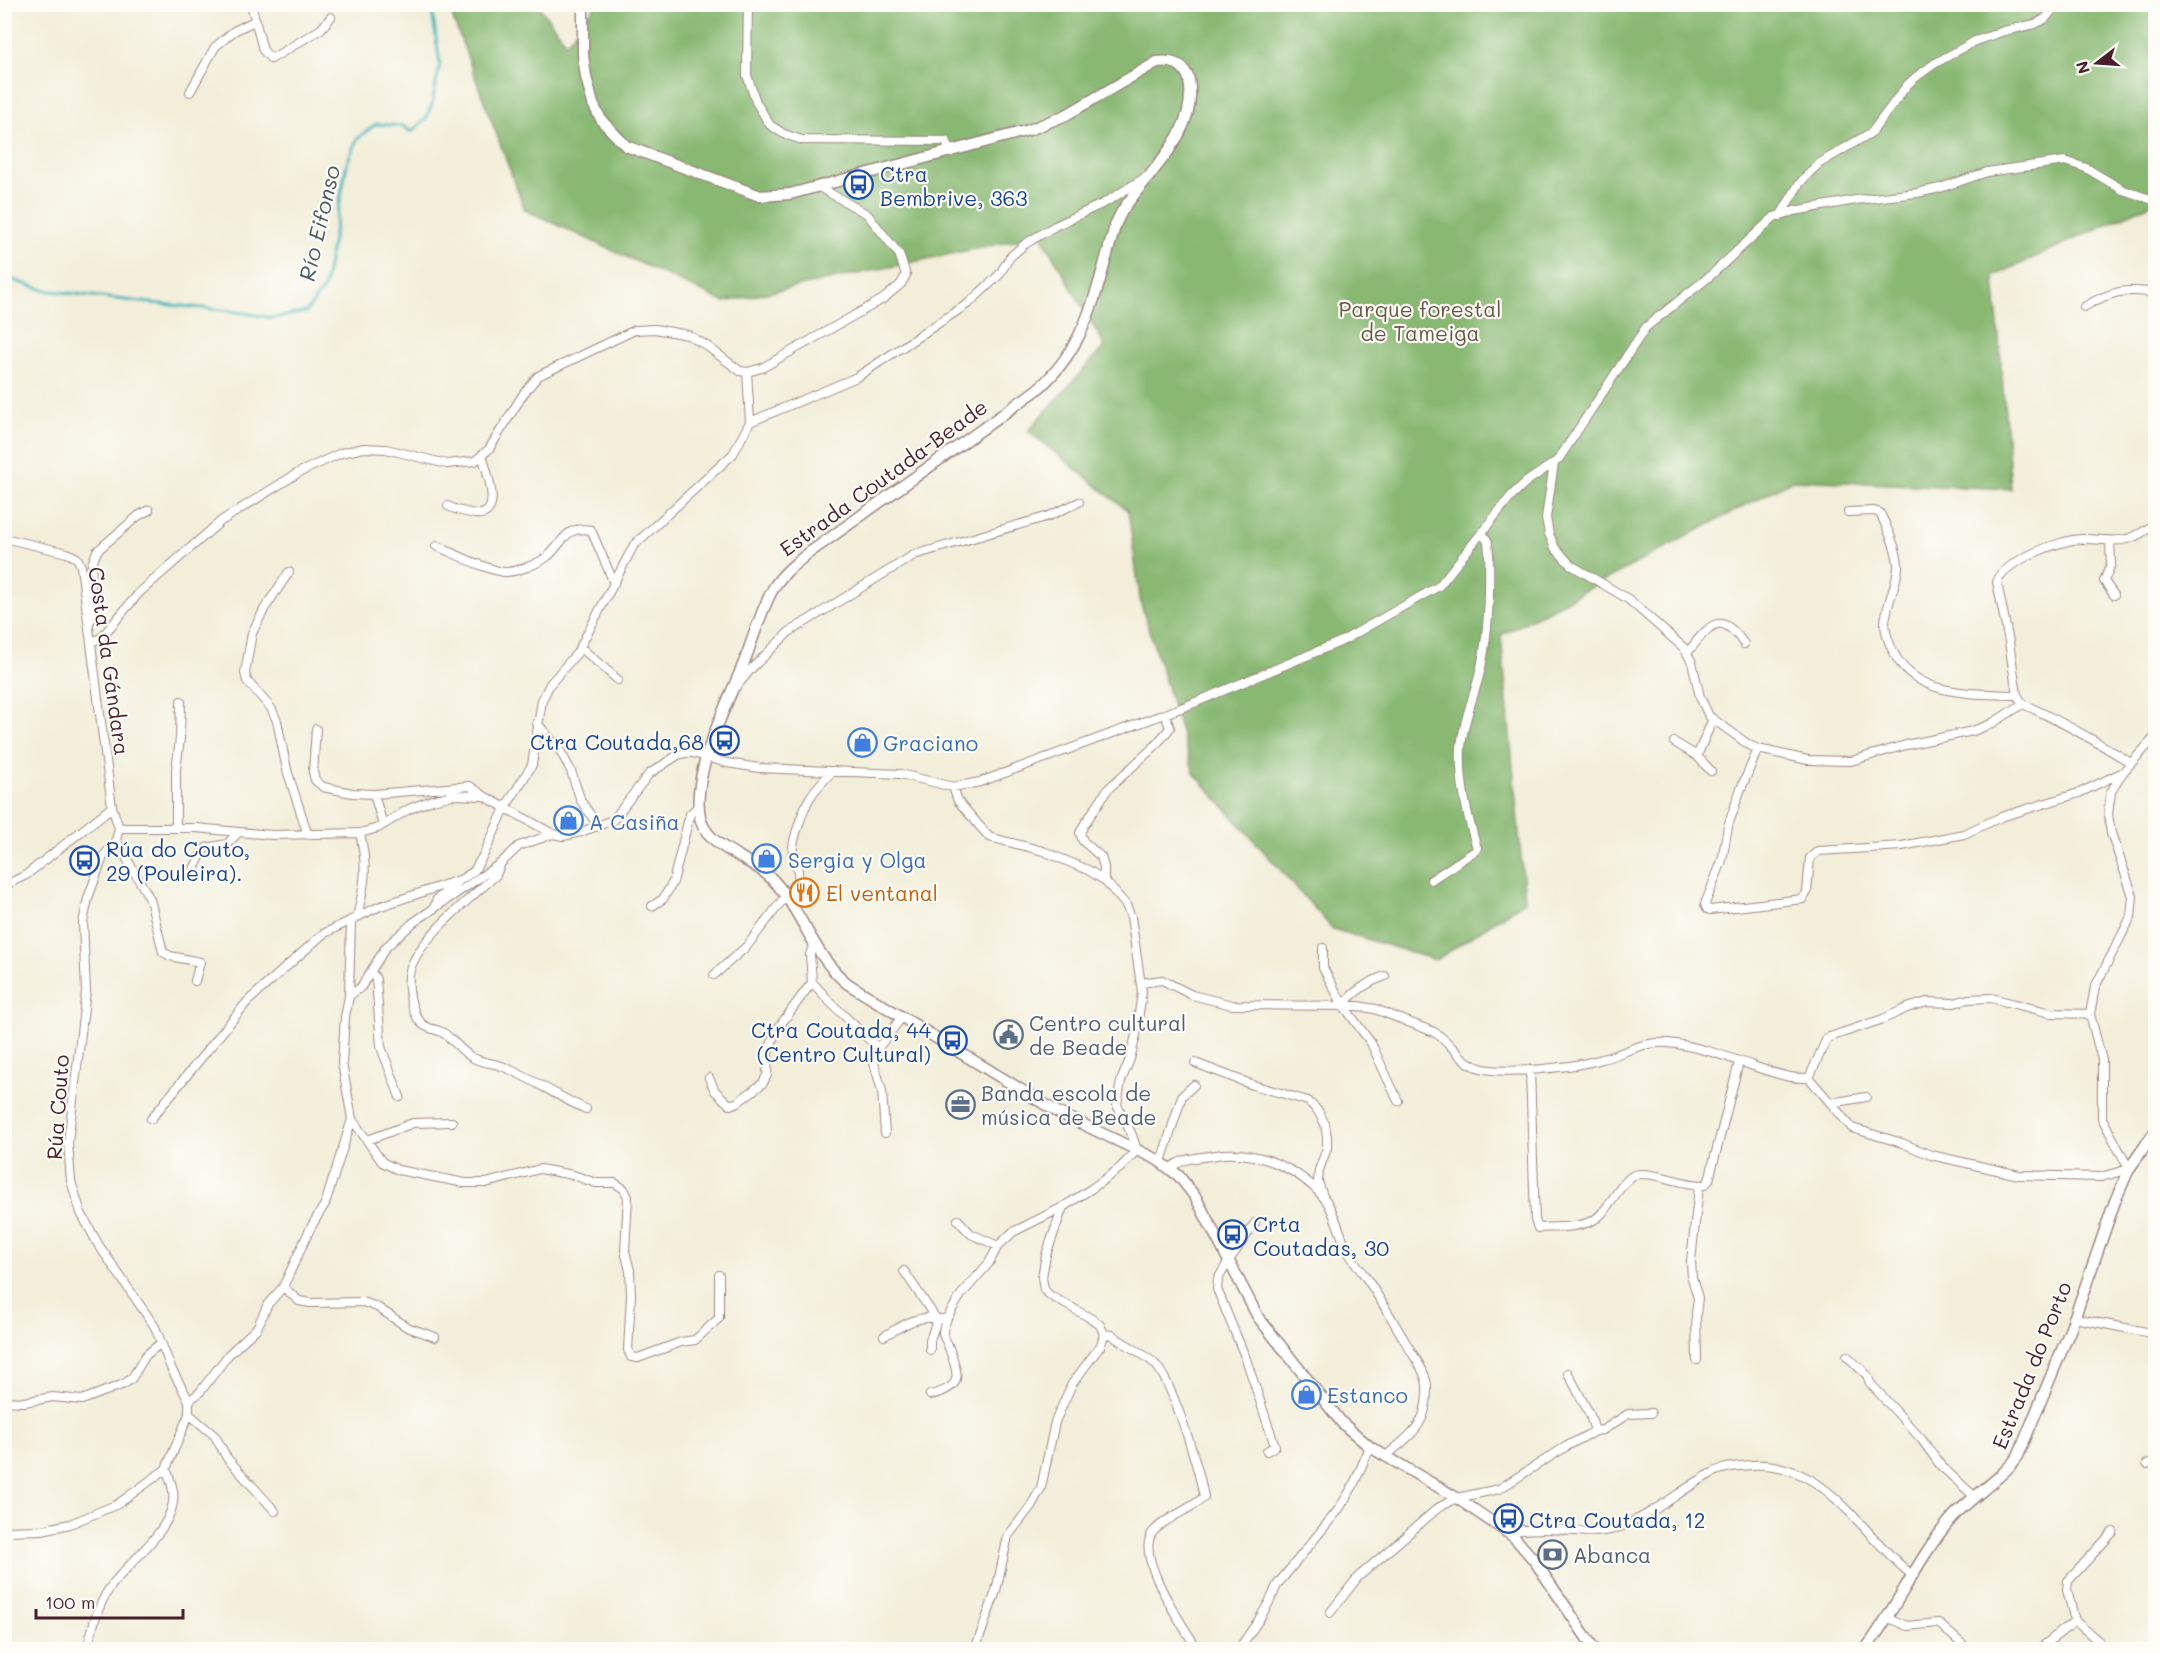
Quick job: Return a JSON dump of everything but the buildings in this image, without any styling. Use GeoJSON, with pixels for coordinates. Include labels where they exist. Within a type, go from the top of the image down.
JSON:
{"type":"FeatureCollection","features":[{"type":"Feature","properties":{"kind":"street"},"geometry":{"type":"LineString","coordinates":[[251,4],[263,51],[271,59],[321,29],[331,17]]}},
{"type":"Feature","properties":{"kind":"street","name":"Estrada Coutada-Beade"},"geometry":{"type":"LineString","coordinates":[[583,4],[585,66],[593,104],[602,121],[626,146],[760,196],[790,194],[819,187],[1029,130],[1066,115],[1157,62],[1172,62],[1185,70],[1188,77],[1187,114],[1176,140],[1122,211],[1084,327],[1063,365],[1034,392],[818,545],[787,571],[768,599],[707,756],[700,785],[701,821],[709,835],[722,846],[761,869],[778,886],[814,944],[842,979],[1059,1113],[1137,1150],[1165,1165],[1179,1176],[1196,1198],[1258,1317],[1342,1423],[1370,1447],[1457,1498],[1508,1532],[1526,1549],[1595,1650]]}},
{"type":"Feature","properties":{"kind":"street"},"geometry":{"type":"LineString","coordinates":[[748,4],[747,75],[756,102],[770,125],[784,134],[802,140],[946,141],[950,153]]}},
{"type":"Feature","properties":{"kind":"street"},"geometry":{"type":"LineString","coordinates":[[1780,216],[1799,184],[1811,171],[1820,163],[1872,132],[1907,85],[1916,77],[1975,41],[2045,19],[2057,4]]}},
{"type":"Feature","properties":{"kind":"street"},"geometry":{"type":"LineString","coordinates":[[190,92],[215,47],[234,31],[256,20]]}},
{"type":"Feature","properties":{"kind":"street"},"geometry":{"type":"LineString","coordinates":[[316,729],[312,772],[315,780],[323,787],[352,793],[374,794],[470,786],[504,808],[553,834],[563,836],[613,820],[649,774],[678,755],[689,752],[727,763],[759,768],[900,774],[953,787],[980,782],[1165,714],[1342,641],[1439,586],[1511,496],[1526,482],[1558,460],[1646,327],[1710,276],[1774,217],[1856,200],[1917,193],[1940,188],[1987,172],[2065,161],[2086,168],[2123,190],[2156,201]]}},
{"type":"Feature","properties":{"kind":"street"},"geometry":{"type":"LineString","coordinates":[[750,422],[857,377],[969,303],[999,275],[1010,257],[1025,244],[1055,226],[1106,202],[1150,175]]}},
{"type":"Feature","properties":{"kind":"street"},"geometry":{"type":"LineString","coordinates":[[91,642],[101,638],[139,593],[220,520],[298,473],[341,453],[364,448],[387,449],[447,464],[475,461],[489,449],[524,393],[538,376],[635,330],[655,328],[688,335],[740,371],[747,372],[762,368],[883,299],[901,284],[906,275],[899,254],[867,214],[819,187]]}},
{"type":"Feature","properties":{"kind":"street"},"geometry":{"type":"LineString","coordinates":[[2085,307],[2113,293],[2131,290],[2156,293]]}},
{"type":"Feature","properties":{"kind":"street"},"geometry":{"type":"LineString","coordinates":[[434,909],[437,899],[474,871],[479,862],[504,808],[532,765],[542,700],[550,684],[580,647],[634,545],[733,454],[750,422],[747,372]]}},
{"type":"Feature","properties":{"kind":"street"},"geometry":{"type":"LineString","coordinates":[[448,506],[458,511],[482,515],[488,512],[492,493],[482,455]]}},
{"type":"Feature","properties":{"kind":"street"},"geometry":{"type":"LineString","coordinates":[[1554,463],[1546,518],[1555,548],[1571,565],[1628,599],[1687,653],[1692,662],[1700,697],[1713,720],[1758,749],[1808,760],[1851,761],[1973,731],[1991,724],[2023,704]]}},
{"type":"Feature","properties":{"kind":"street"},"geometry":{"type":"LineString","coordinates":[[733,691],[751,669],[789,632],[914,555],[1049,516],[1078,502]]}},
{"type":"Feature","properties":{"kind":"street"},"geometry":{"type":"LineString","coordinates":[[89,624],[94,615],[91,587],[92,564],[97,551],[138,516],[149,510]]}},
{"type":"Feature","properties":{"kind":"street"},"geometry":{"type":"LineString","coordinates":[[1848,512],[1880,513],[1886,525],[1898,568],[1886,611],[1886,633],[1890,646],[1907,671],[1919,681],[1940,689],[2017,696]]}},
{"type":"Feature","properties":{"kind":"street"},"geometry":{"type":"LineString","coordinates":[[2131,763],[2055,718],[2023,704],[2017,696],[1997,582],[2004,571],[2020,561],[2065,542],[2092,538],[2110,541],[2131,538],[2156,523]]}},
{"type":"Feature","properties":{"kind":"street"},"geometry":{"type":"LineString","coordinates":[[436,546],[495,570],[507,572],[538,562],[548,556],[568,532],[579,528],[591,530],[614,583]]}},
{"type":"Feature","properties":{"kind":"street"},"geometry":{"type":"LineString","coordinates":[[1431,880],[1477,848],[1465,800],[1461,751],[1462,735],[1480,671],[1486,633],[1489,553],[1488,542],[1482,532]]}},
{"type":"Feature","properties":{"kind":"street","name":"Costa da Gándara"},"geometry":{"type":"LineString","coordinates":[[4,538],[67,553],[77,558],[81,566],[112,807],[118,828]]}},
{"type":"Feature","properties":{"kind":"street"},"geometry":{"type":"LineString","coordinates":[[2110,541],[2111,564],[2104,581],[2115,596]]}},
{"type":"Feature","properties":{"kind":"street"},"geometry":{"type":"LineString","coordinates":[[289,572],[265,608],[252,633],[245,673],[247,681],[271,708],[277,721],[287,771],[308,835]]}},
{"type":"Feature","properties":{"kind":"street"},"geometry":{"type":"LineString","coordinates":[[1687,653],[1717,623],[1728,625],[1744,644]]}},
{"type":"Feature","properties":{"kind":"street"},"geometry":{"type":"LineString","coordinates":[[580,647],[618,680]]}},
{"type":"Feature","properties":{"kind":"street"},"geometry":{"type":"LineString","coordinates":[[176,828],[176,770],[181,701]]}},
{"type":"Feature","properties":{"kind":"street"},"geometry":{"type":"LineString","coordinates":[[1104,880],[1101,858],[1083,841],[1080,833],[1108,789],[1155,746],[1170,728],[1165,714]]}},
{"type":"Feature","properties":{"kind":"street"},"geometry":{"type":"LineString","coordinates":[[1697,756],[1713,720]]}},
{"type":"Feature","properties":{"kind":"street"},"geometry":{"type":"LineString","coordinates":[[537,723],[561,752],[571,771],[580,801],[599,826]]}},
{"type":"Feature","properties":{"kind":"street"},"geometry":{"type":"LineString","coordinates":[[1141,982],[1162,980],[1191,995],[1232,1005],[1343,1005],[1375,1009],[1443,1037],[1464,1060],[1480,1068],[1501,1071],[1582,1064],[1605,1059],[1636,1046],[1650,1044],[1668,1043],[1701,1049],[1785,1077],[1809,1078],[1852,1128],[1902,1143],[1931,1155],[2019,1175],[2101,1177],[2129,1169],[2102,1118],[2102,1060],[2090,1014],[2095,987],[2131,916],[2133,896],[2111,833],[2108,814],[2111,792],[2123,772],[2156,736]]}},
{"type":"Feature","properties":{"kind":"street"},"geometry":{"type":"LineString","coordinates":[[1674,742],[1697,756],[1712,771]]}},
{"type":"Feature","properties":{"kind":"street"},"geometry":{"type":"LineString","coordinates":[[1758,749],[1740,790],[1728,826],[1722,861],[1705,904],[1710,910],[1803,899],[1807,892],[1810,858],[1818,851],[1902,846],[1964,834],[2001,817],[2079,794],[2123,772]]}},
{"type":"Feature","properties":{"kind":"street"},"geometry":{"type":"LineString","coordinates":[[714,975],[747,946],[798,880],[800,871],[793,853],[793,842],[806,801],[815,788],[833,771]]}},
{"type":"Feature","properties":{"kind":"street"},"geometry":{"type":"LineString","coordinates":[[930,1395],[944,1392],[953,1386],[956,1378],[955,1366],[943,1332],[947,1318],[961,1295],[989,1263],[998,1246],[1013,1232],[1063,1207],[1112,1174],[1137,1150],[1132,1135],[1118,1110],[1116,1100],[1136,1035],[1141,1001],[1141,982],[1131,917],[1118,894],[1104,880],[1088,870],[1043,851],[990,837],[958,801],[953,787]]}},
{"type":"Feature","properties":{"kind":"street"},"geometry":{"type":"LineString","coordinates":[[374,794],[383,825]]}},
{"type":"Feature","properties":{"kind":"street"},"geometry":{"type":"LineString","coordinates":[[118,828],[196,828],[238,833],[308,835],[360,833],[383,825],[409,809],[432,800],[453,795],[484,796]]}},
{"type":"Feature","properties":{"kind":"street"},"geometry":{"type":"LineString","coordinates":[[652,906],[663,899],[673,882],[690,814],[699,806]]}},
{"type":"Feature","properties":{"kind":"street"},"geometry":{"type":"LineString","coordinates":[[4,886],[26,874],[112,807]]}},
{"type":"Feature","properties":{"kind":"street","name":"Rúa Couto"},"geometry":{"type":"LineString","coordinates":[[118,828],[116,840],[103,857],[88,898],[83,922],[86,991],[68,1143],[71,1181],[81,1213],[92,1234],[136,1303],[155,1327],[171,1368],[189,1401]]}},
{"type":"Feature","properties":{"kind":"street"},"geometry":{"type":"LineString","coordinates":[[190,877],[201,853],[206,848],[227,844],[238,833]]}},
{"type":"Feature","properties":{"kind":"street"},"geometry":{"type":"LineString","coordinates":[[360,833],[366,877],[354,921],[342,1063],[352,1119],[382,1162],[398,1170],[465,1183],[486,1183],[540,1169],[573,1175],[596,1183],[615,1183],[624,1189],[628,1197],[625,1251],[630,1271],[628,1350],[631,1357],[638,1358],[681,1342],[695,1340],[706,1331],[719,1318],[719,1275]]}},
{"type":"Feature","properties":{"kind":"street"},"geometry":{"type":"LineString","coordinates":[[349,996],[361,987],[386,947],[414,922],[501,863],[519,846],[553,834]]}},
{"type":"Feature","properties":{"kind":"street"},"geometry":{"type":"LineString","coordinates":[[116,840],[150,899],[150,908],[163,952],[170,957],[200,962],[195,981]]}},
{"type":"Feature","properties":{"kind":"street"},"geometry":{"type":"LineString","coordinates":[[501,863],[496,875],[436,931],[410,970],[411,997],[416,1016],[423,1025],[442,1032],[470,1056],[483,1063],[502,1066],[548,1089],[558,1097],[586,1109]]}},
{"type":"Feature","properties":{"kind":"street"},"geometry":{"type":"LineString","coordinates":[[151,1119],[247,1002],[323,934],[397,900],[462,879]]}},
{"type":"Feature","properties":{"kind":"street"},"geometry":{"type":"LineString","coordinates":[[814,944],[810,954],[812,982],[832,1005],[878,1048]]}},
{"type":"Feature","properties":{"kind":"street"},"geometry":{"type":"LineString","coordinates":[[1323,948],[1323,968],[1343,1005],[1371,1043],[1398,1101]]}},
{"type":"Feature","properties":{"kind":"street"},"geometry":{"type":"LineString","coordinates":[[371,971],[376,979],[381,1047],[400,1097]]}},
{"type":"Feature","properties":{"kind":"street"},"geometry":{"type":"LineString","coordinates":[[1343,1005],[1353,993],[1372,980],[1386,976]]}},
{"type":"Feature","properties":{"kind":"street"},"geometry":{"type":"LineString","coordinates":[[709,1078],[715,1091],[727,1104],[733,1105],[763,1083],[767,1075],[768,1053],[776,1031],[812,982]]}},
{"type":"Feature","properties":{"kind":"street"},"geometry":{"type":"LineString","coordinates":[[1809,1078],[1827,1038],[1927,1002],[1954,1003],[1968,999],[1991,998],[2051,1014],[2090,1014]]}},
{"type":"Feature","properties":{"kind":"street"},"geometry":{"type":"LineString","coordinates":[[885,1133],[882,1091],[874,1063],[878,1048],[902,1017]]}},
{"type":"Feature","properties":{"kind":"street"},"geometry":{"type":"LineString","coordinates":[[1530,1069],[1535,1220],[1538,1228],[1593,1221],[1626,1182],[1632,1176],[1639,1174],[1699,1186],[1705,1185],[1709,1180],[1739,1062]]}},
{"type":"Feature","properties":{"kind":"street"},"geometry":{"type":"LineString","coordinates":[[1195,1063],[1253,1085],[1308,1101],[1318,1111],[1325,1124],[1328,1137],[1318,1176],[1324,1200]]}},
{"type":"Feature","properties":{"kind":"street"},"geometry":{"type":"LineString","coordinates":[[1194,1085],[1182,1096],[1165,1165],[1231,1153],[1245,1154],[1296,1172],[1324,1200],[1334,1216],[1348,1251],[1382,1301],[1420,1367],[1427,1383],[1422,1419],[1417,1430],[1386,1456]]}},
{"type":"Feature","properties":{"kind":"street"},"geometry":{"type":"LineString","coordinates":[[1831,1103],[1866,1097]]}},
{"type":"Feature","properties":{"kind":"street"},"geometry":{"type":"LineString","coordinates":[[4,1531],[42,1530],[92,1516],[118,1504],[166,1469],[189,1414],[189,1401],[200,1392],[229,1354],[257,1328],[268,1304],[283,1287],[311,1227],[325,1204],[352,1119]]}},
{"type":"Feature","properties":{"kind":"street"},"geometry":{"type":"LineString","coordinates":[[368,1140],[413,1123],[452,1122]]}},
{"type":"Feature","properties":{"kind":"street","name":"Estrada do Porto"},"geometry":{"type":"LineString","coordinates":[[1865,1650],[1912,1575],[1951,1519],[1974,1496],[2008,1469],[2018,1456],[2074,1318],[2115,1201],[2129,1169],[2156,1130]]}},
{"type":"Feature","properties":{"kind":"street"},"geometry":{"type":"LineString","coordinates":[[1697,1360],[1698,1298],[1692,1278],[1691,1261],[1699,1186]]}},
{"type":"Feature","properties":{"kind":"street"},"geometry":{"type":"LineString","coordinates":[[975,1650],[996,1591],[1008,1536],[1031,1506],[1041,1488],[1055,1422],[1072,1384],[1101,1346],[1104,1334],[1100,1326],[1092,1319],[1044,1290],[1042,1277],[1046,1256],[1063,1207]]}},
{"type":"Feature","properties":{"kind":"street"},"geometry":{"type":"LineString","coordinates":[[958,1220],[971,1234],[998,1246]]}},
{"type":"Feature","properties":{"kind":"street"},"geometry":{"type":"LineString","coordinates":[[1256,1223],[1244,1238],[1241,1247],[1228,1262],[1218,1279],[1217,1289],[1246,1359],[1275,1446],[1267,1451]]}},
{"type":"Feature","properties":{"kind":"street"},"geometry":{"type":"LineString","coordinates":[[904,1271],[938,1320]]}},
{"type":"Feature","properties":{"kind":"street"},"geometry":{"type":"LineString","coordinates":[[283,1287],[299,1301],[310,1303],[363,1302],[407,1327],[435,1337]]}},
{"type":"Feature","properties":{"kind":"street"},"geometry":{"type":"LineString","coordinates":[[884,1336],[927,1317],[938,1320],[947,1318]]}},
{"type":"Feature","properties":{"kind":"street"},"geometry":{"type":"LineString","coordinates":[[2074,1318],[2154,1333]]}},
{"type":"Feature","properties":{"kind":"street"},"geometry":{"type":"LineString","coordinates":[[930,1350],[930,1340],[938,1320]]}},
{"type":"Feature","properties":{"kind":"street"},"geometry":{"type":"LineString","coordinates":[[1104,1334],[1112,1335],[1155,1364],[1166,1381],[1186,1431],[1204,1497],[1169,1518],[1152,1532],[1148,1542],[1149,1556],[1159,1581],[1172,1608],[1198,1650]]}},
{"type":"Feature","properties":{"kind":"street"},"geometry":{"type":"LineString","coordinates":[[4,1401],[24,1402],[53,1397],[82,1400],[124,1384],[132,1378],[146,1355],[161,1343]]}},
{"type":"Feature","properties":{"kind":"street"},"geometry":{"type":"LineString","coordinates":[[1846,1356],[1867,1375],[1870,1383],[1916,1433],[1941,1466],[1974,1496]]}},
{"type":"Feature","properties":{"kind":"street"},"geometry":{"type":"LineString","coordinates":[[1568,1373],[1590,1415],[1595,1431]]}},
{"type":"Feature","properties":{"kind":"street"},"geometry":{"type":"LineString","coordinates":[[1330,1613],[1358,1577],[1438,1508],[1457,1498],[1499,1489],[1567,1446],[1595,1431],[1602,1430],[1628,1414],[1651,1413]]}},
{"type":"Feature","properties":{"kind":"street"},"geometry":{"type":"LineString","coordinates":[[189,1414],[215,1436],[227,1458],[275,1511]]}},
{"type":"Feature","properties":{"kind":"street"},"geometry":{"type":"LineString","coordinates":[[1238,1650],[1267,1606],[1277,1585],[1339,1509],[1353,1486],[1370,1447]]}},
{"type":"Feature","properties":{"kind":"street"},"geometry":{"type":"LineString","coordinates":[[1508,1532],[1544,1529],[1592,1533],[1616,1528],[1646,1514],[1690,1485],[1724,1468],[1774,1466],[1805,1476],[1833,1494],[1898,1564],[1912,1575]]}},
{"type":"Feature","properties":{"kind":"street"},"geometry":{"type":"LineString","coordinates":[[87,1650],[102,1600],[110,1587],[164,1526],[172,1509],[174,1492],[166,1469]]}},
{"type":"Feature","properties":{"kind":"street"},"geometry":{"type":"LineString","coordinates":[[2109,1650],[2075,1621],[2067,1590],[2068,1581],[2113,1532]]}},
{"type":"Feature","properties":{"kind":"street"},"geometry":{"type":"LineString","coordinates":[[1886,1617],[1907,1626],[1938,1623],[1969,1650]]}},
{"type":"Feature","properties":{"kind":"street"},"geometry":{"type":"LineString","coordinates":[[2038,1650],[2075,1621]]}},
{"type":"Feature","properties":{"kind":"green space","name":"Parque forestal de Tameiga"},"geometry":{"type":"Polygon","coordinates":[[[597,4],[2155,5],[2155,202],[1994,276],[2011,489],[1793,480],[1501,635],[1525,901],[1436,960],[1333,929],[1194,773],[1141,604],[1128,511],[1028,431],[1105,346],[1041,235],[724,302],[525,210],[448,5],[538,5],[566,43],[597,4]]]}},
{"type":"Feature","properties":{"kind":"waterway","name":"Río Eifonso"},"geometry":{"type":"LineString","coordinates":[[4,277],[44,290],[232,311],[273,318],[306,312],[324,288],[347,163],[357,139],[376,124],[403,126],[411,132],[426,119],[432,104],[440,64],[431,4]]}},
{"type":"Feature","properties":{"kind":"place","name":"Ctra Bembrive, 363"},"geometry":{"type":"Point","coordinates":[859,185]}},
{"type":"Feature","properties":{"kind":"place","name":"Ctra Coutada,68"},"geometry":{"type":"Point","coordinates":[725,741]}},
{"type":"Feature","properties":{"kind":"place","name":"Graciano"},"geometry":{"type":"Point","coordinates":[862,742]}},
{"type":"Feature","properties":{"kind":"place","name":"A Casiña"},"geometry":{"type":"Point","coordinates":[568,821]}},
{"type":"Feature","properties":{"kind":"place","name":"Sergia y Olga"},"geometry":{"type":"Point","coordinates":[767,859]}},
{"type":"Feature","properties":{"kind":"place","name":"Rúa do Couto, 29 (Pouleira)."},"geometry":{"type":"Point","coordinates":[85,860]}},
{"type":"Feature","properties":{"kind":"place","name":"El ventanal"},"geometry":{"type":"Point","coordinates":[805,892]}},
{"type":"Feature","properties":{"kind":"place","name":"Centro cultural de Beade"},"geometry":{"type":"Point","coordinates":[1008,1034]}},
{"type":"Feature","properties":{"kind":"place","name":"Ctra Coutada, 44 (Centro Cultural)"},"geometry":{"type":"Point","coordinates":[952,1041]}},
{"type":"Feature","properties":{"kind":"place","name":"Banda escola de música de Beade"},"geometry":{"type":"Point","coordinates":[960,1104]}},
{"type":"Feature","properties":{"kind":"place","name":"Crta Coutadas, 30"},"geometry":{"type":"Point","coordinates":[1232,1235]}},
{"type":"Feature","properties":{"kind":"place","name":"Estanco"},"geometry":{"type":"Point","coordinates":[1306,1394]}},
{"type":"Feature","properties":{"kind":"place","name":"Ctra Coutada, 12"},"geometry":{"type":"Point","coordinates":[1508,1519]}},
{"type":"Feature","properties":{"kind":"place","name":"Abanca"},"geometry":{"type":"Point","coordinates":[1552,1554]}}]}
